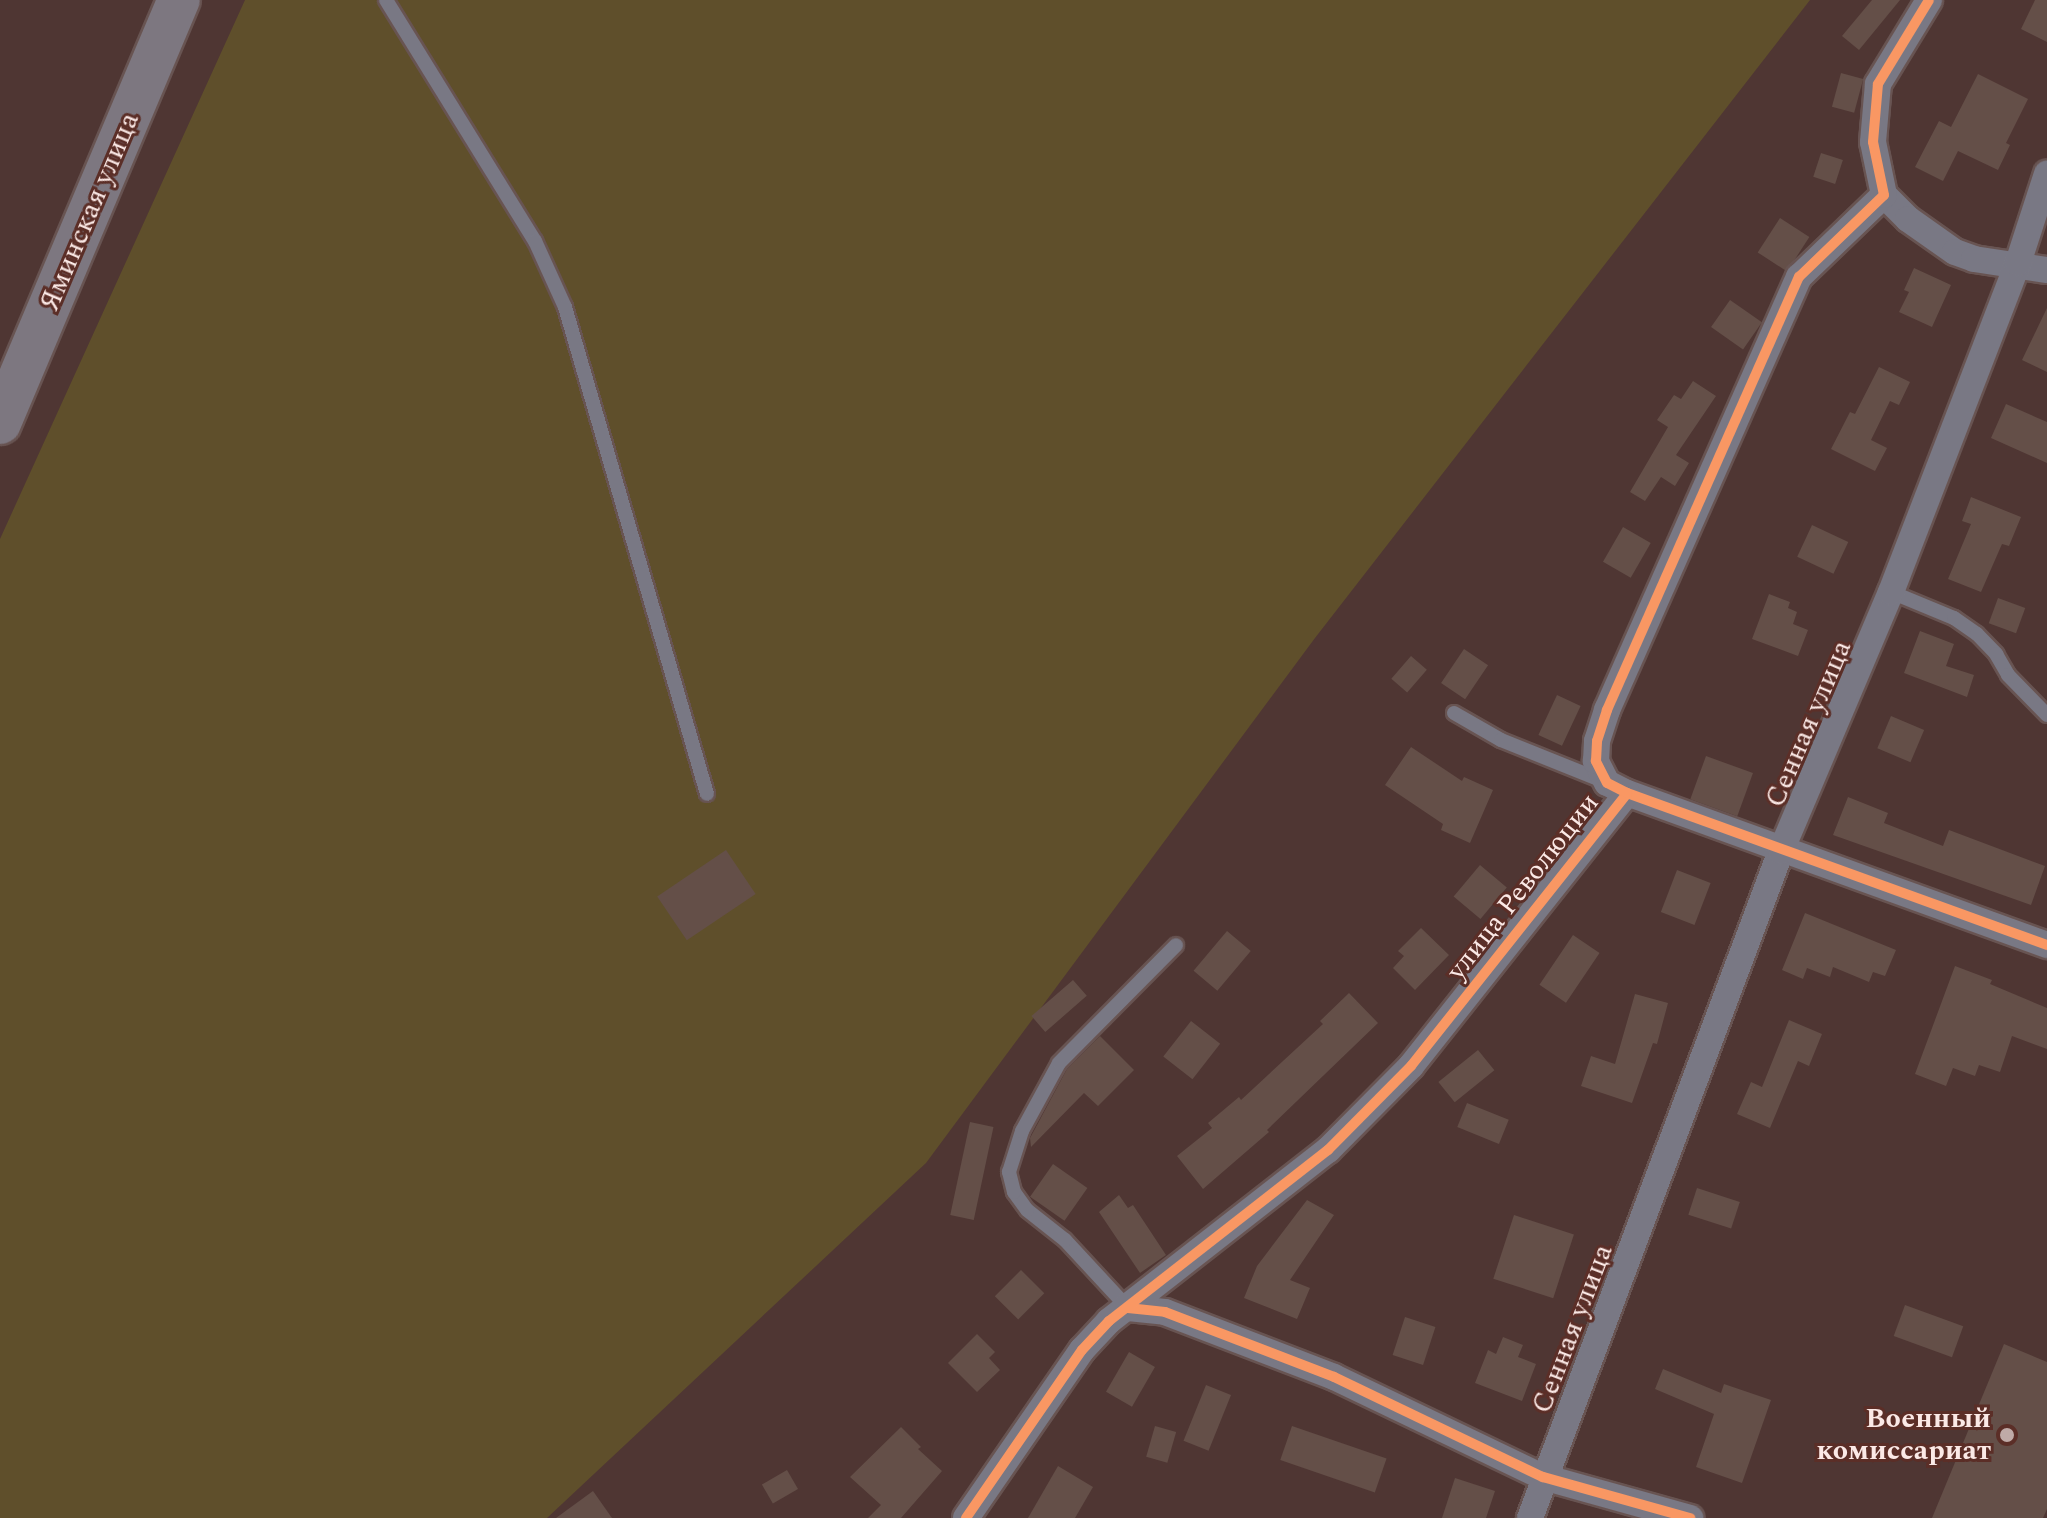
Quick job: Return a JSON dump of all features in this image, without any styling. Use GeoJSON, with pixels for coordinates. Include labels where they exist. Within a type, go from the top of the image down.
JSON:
{"type":"FeatureCollection","features":[{"type":"Feature","properties":{"kind":"main road","name":"Яминская улица"},"geometry":{"type":"LineString","coordinates":[[0,423],[179,0]]}},
{"type":"Feature","properties":{"kind":"street"},"geometry":{"type":"LineString","coordinates":[[1929,0],[1878,84],[1873,142],[1884,195],[1908,219],[1955,252],[1989,262],[2018,263],[2047,270]]}},
{"type":"Feature","properties":{"kind":"street","name":"Сенная улица"},"geometry":{"type":"LineString","coordinates":[[1530,1518],[1781,851],[1891,592],[2018,263],[2047,174]]}},
{"type":"Feature","properties":{"kind":"street","name":"улица Революции"},"geometry":{"type":"LineString","coordinates":[[966,1518],[1082,1350],[1109,1321],[1328,1150],[1400,1078],[1617,788],[1596,761],[1597,741],[1607,710],[1799,277],[1884,195]]}},
{"type":"Feature","properties":{"kind":"street"},"geometry":{"type":"LineString","coordinates":[[1617,788],[1781,851],[2047,945]]}},
{"type":"Feature","properties":{"kind":"street"},"geometry":{"type":"LineString","coordinates":[[1128,1308],[1165,1312],[1334,1377],[1543,1477],[1690,1518]]}},
{"type":"Feature","properties":{"kind":"lane"},"geometry":{"type":"LineString","coordinates":[[386,0],[535,241],[565,307],[707,794]]}},
{"type":"Feature","properties":{"kind":"lane"},"geometry":{"type":"LineString","coordinates":[[1891,592],[1954,618],[1977,634],[1996,654],[2008,675],[2047,715]]}},
{"type":"Feature","properties":{"kind":"lane"},"geometry":{"type":"LineString","coordinates":[[1454,713],[1501,740],[1617,788]]}},
{"type":"Feature","properties":{"kind":"lane"},"geometry":{"type":"LineString","coordinates":[[1128,1308],[1065,1240],[1027,1210],[1014,1192],[1009,1172],[1022,1131],[1059,1063],[1176,945]]}},
{"type":"Feature","properties":{"kind":"shaded area"},"geometry":{"type":"Polygon","coordinates":[[[245,0],[1810,0],[1315,638],[926,1163],[547,1518],[0,1518],[0,539],[245,0]]]}},
{"type":"Feature","properties":{"kind":"building"},"geometry":{"type":"Polygon","coordinates":[[[1872,0],[1900,0],[1859,50],[1842,36],[1872,0]]]}},
{"type":"Feature","properties":{"kind":"building"},"geometry":{"type":"Polygon","coordinates":[[[2035,0],[2047,0],[2047,42],[2021,29],[2035,0]]]}},
{"type":"Feature","properties":{"kind":"building"},"geometry":{"type":"Polygon","coordinates":[[[1841,73],[1863,79],[1854,113],[1832,107],[1841,73]]]}},
{"type":"Feature","properties":{"kind":"building"},"geometry":{"type":"Polygon","coordinates":[[[1978,74],[2028,99],[2006,143],[2010,145],[1998,170],[1958,151],[1943,181],[1915,167],[1939,121],[1951,127],[1978,74]]]}},
{"type":"Feature","properties":{"kind":"building"},"geometry":{"type":"Polygon","coordinates":[[[1821,153],[1843,160],[1835,184],[1813,177],[1821,153]]]}},
{"type":"Feature","properties":{"kind":"building"},"geometry":{"type":"Polygon","coordinates":[[[1780,218],[1809,237],[1787,271],[1758,252],[1780,218]]]}},
{"type":"Feature","properties":{"kind":"building"},"geometry":{"type":"Polygon","coordinates":[[[1914,268],[1951,285],[1932,327],[1899,312],[1909,292],[1904,290],[1914,268]]]}},
{"type":"Feature","properties":{"kind":"building"},"geometry":{"type":"Polygon","coordinates":[[[1730,300],[1762,322],[1743,349],[1711,327],[1730,300]]]}},
{"type":"Feature","properties":{"kind":"building"},"geometry":{"type":"Polygon","coordinates":[[[2047,308],[2047,372],[2022,360],[2047,308]]]}},
{"type":"Feature","properties":{"kind":"building"},"geometry":{"type":"Polygon","coordinates":[[[1879,367],[1910,382],[1899,405],[1890,401],[1871,440],[1887,448],[1875,471],[1831,449],[1850,412],[1855,414],[1879,367]]]}},
{"type":"Feature","properties":{"kind":"building"},"geometry":{"type":"Polygon","coordinates":[[[1693,381],[1716,396],[1676,455],[1689,463],[1675,486],[1661,477],[1645,501],[1630,492],[1668,427],[1657,420],[1674,395],[1681,399],[1693,381]]]}},
{"type":"Feature","properties":{"kind":"building"},"geometry":{"type":"Polygon","coordinates":[[[2006,404],[2047,422],[2047,463],[1991,438],[2006,404]]]}},
{"type":"Feature","properties":{"kind":"building"},"geometry":{"type":"Polygon","coordinates":[[[1971,497],[2021,517],[2009,546],[2002,544],[1981,592],[1948,579],[1971,524],[1962,521],[1971,497]]]}},
{"type":"Feature","properties":{"kind":"building"},"geometry":{"type":"Polygon","coordinates":[[[1812,525],[1848,542],[1833,574],[1797,557],[1812,525]]]}},
{"type":"Feature","properties":{"kind":"building"},"geometry":{"type":"Polygon","coordinates":[[[1623,527],[1651,543],[1631,578],[1603,562],[1623,527]]]}},
{"type":"Feature","properties":{"kind":"building"},"geometry":{"type":"Polygon","coordinates":[[[1769,594],[1790,602],[1788,608],[1797,612],[1793,624],[1808,630],[1798,656],[1752,639],[1769,594]]]}},
{"type":"Feature","properties":{"kind":"building"},"geometry":{"type":"Polygon","coordinates":[[[1998,598],[2025,608],[2016,633],[1989,623],[1998,598]]]}},
{"type":"Feature","properties":{"kind":"building"},"geometry":{"type":"Polygon","coordinates":[[[1920,631],[1954,644],[1946,666],[1974,675],[1967,697],[1904,673],[1920,631]]]}},
{"type":"Feature","properties":{"kind":"building"},"geometry":{"type":"Polygon","coordinates":[[[1464,649],[1488,665],[1465,699],[1441,683],[1464,649]]]}},
{"type":"Feature","properties":{"kind":"building"},"geometry":{"type":"Polygon","coordinates":[[[1411,656],[1427,670],[1407,692],[1391,679],[1411,656]]]}},
{"type":"Feature","properties":{"kind":"building"},"geometry":{"type":"Polygon","coordinates":[[[1557,695],[1581,706],[1562,746],[1538,735],[1557,695]]]}},
{"type":"Feature","properties":{"kind":"building"},"geometry":{"type":"Polygon","coordinates":[[[1891,716],[1924,730],[1910,762],[1877,748],[1891,716]]]}},
{"type":"Feature","properties":{"kind":"building"},"geometry":{"type":"Polygon","coordinates":[[[1411,747],[1462,781],[1464,777],[1493,790],[1470,843],[1441,830],[1443,824],[1385,785],[1411,747]]]}},
{"type":"Feature","properties":{"kind":"building"},"geometry":{"type":"Polygon","coordinates":[[[1706,756],[1753,773],[1737,816],[1690,799],[1706,756]]]}},
{"type":"Feature","properties":{"kind":"building"},"geometry":{"type":"Polygon","coordinates":[[[1848,797],[1888,813],[1884,823],[1943,846],[1949,830],[2045,866],[2031,905],[1833,835],[1848,797]]]}},
{"type":"Feature","properties":{"kind":"building"},"geometry":{"type":"Polygon","coordinates":[[[726,850],[756,894],[687,940],[657,896],[726,850]]]}},
{"type":"Feature","properties":{"kind":"building"},"geometry":{"type":"Polygon","coordinates":[[[1480,865],[1507,887],[1480,919],[1454,896],[1480,865]]]}},
{"type":"Feature","properties":{"kind":"building"},"geometry":{"type":"Polygon","coordinates":[[[1677,870],[1711,883],[1694,925],[1661,912],[1677,870]]]}},
{"type":"Feature","properties":{"kind":"building"},"geometry":{"type":"Polygon","coordinates":[[[1805,913],[1896,950],[1885,976],[1873,972],[1869,982],[1833,967],[1830,977],[1807,968],[1803,979],[1782,970],[1805,913]]]}},
{"type":"Feature","properties":{"kind":"building"},"geometry":{"type":"Polygon","coordinates":[[[1421,928],[1449,955],[1415,990],[1393,968],[1404,956],[1398,951],[1421,928]]]}},
{"type":"Feature","properties":{"kind":"building"},"geometry":{"type":"Polygon","coordinates":[[[1227,931],[1251,951],[1217,991],[1194,971],[1227,931]]]}},
{"type":"Feature","properties":{"kind":"building"},"geometry":{"type":"Polygon","coordinates":[[[1573,935],[1600,953],[1566,1003],[1539,985],[1573,935]]]}},
{"type":"Feature","properties":{"kind":"building"},"geometry":{"type":"Polygon","coordinates":[[[1955,966],[1992,980],[1990,984],[2047,1008],[2047,1049],[2012,1036],[2000,1072],[1979,1065],[1975,1076],[1953,1068],[1946,1086],[1915,1074],[1955,966]]]}},
{"type":"Feature","properties":{"kind":"building"},"geometry":{"type":"Polygon","coordinates":[[[1073,980],[1087,996],[1045,1032],[1031,1016],[1073,980]]]}},
{"type":"Feature","properties":{"kind":"building"},"geometry":{"type":"Polygon","coordinates":[[[1349,993],[1378,1023],[1267,1130],[1269,1132],[1203,1189],[1177,1156],[1212,1128],[1208,1123],[1239,1097],[1241,1100],[1323,1024],[1320,1021],[1349,993]]]}},
{"type":"Feature","properties":{"kind":"building"},"geometry":{"type":"Polygon","coordinates":[[[1635,994],[1668,1003],[1657,1044],[1653,1043],[1632,1103],[1581,1086],[1591,1056],[1615,1064],[1635,994]]]}},
{"type":"Feature","properties":{"kind":"building"},"geometry":{"type":"Polygon","coordinates":[[[1789,1020],[1822,1034],[1809,1066],[1798,1061],[1770,1128],[1737,1114],[1751,1082],[1762,1087],[1789,1020]]]}},
{"type":"Feature","properties":{"kind":"building"},"geometry":{"type":"Polygon","coordinates":[[[1191,1021],[1220,1044],[1192,1079],[1163,1056],[1191,1021]]]}},
{"type":"Feature","properties":{"kind":"building"},"geometry":{"type":"Polygon","coordinates":[[[1100,1036],[1134,1070],[1098,1106],[1084,1093],[1031,1147],[1030,1138],[1067,1069],[1100,1036]]]}},
{"type":"Feature","properties":{"kind":"building"},"geometry":{"type":"Polygon","coordinates":[[[1478,1050],[1494,1070],[1455,1102],[1438,1082],[1478,1050]]]}},
{"type":"Feature","properties":{"kind":"building"},"geometry":{"type":"Polygon","coordinates":[[[1467,1103],[1509,1120],[1499,1144],[1457,1127],[1467,1103]]]}},
{"type":"Feature","properties":{"kind":"building"},"geometry":{"type":"Polygon","coordinates":[[[970,1122],[993,1127],[974,1220],[950,1215],[970,1122]]]}},
{"type":"Feature","properties":{"kind":"building"},"geometry":{"type":"Polygon","coordinates":[[[1053,1164],[1087,1188],[1064,1221],[1030,1197],[1053,1164]]]}},
{"type":"Feature","properties":{"kind":"building"},"geometry":{"type":"Polygon","coordinates":[[[1697,1188],[1740,1202],[1731,1229],[1688,1215],[1697,1188]]]}},
{"type":"Feature","properties":{"kind":"building"},"geometry":{"type":"Polygon","coordinates":[[[1119,1195],[1128,1208],[1133,1205],[1166,1255],[1140,1273],[1099,1212],[1119,1195]]]}},
{"type":"Feature","properties":{"kind":"building"},"geometry":{"type":"Polygon","coordinates":[[[1307,1200],[1334,1215],[1290,1280],[1310,1288],[1297,1319],[1244,1298],[1257,1266],[1307,1200]]]}},
{"type":"Feature","properties":{"kind":"building"},"geometry":{"type":"Polygon","coordinates":[[[1514,1215],[1574,1234],[1553,1298],[1493,1279],[1514,1215]]]}},
{"type":"Feature","properties":{"kind":"building"},"geometry":{"type":"Polygon","coordinates":[[[1021,1270],[1044,1293],[1018,1319],[995,1296],[1021,1270]]]}},
{"type":"Feature","properties":{"kind":"building"},"geometry":{"type":"Polygon","coordinates":[[[1905,1305],[1963,1326],[1952,1357],[1894,1336],[1905,1305]]]}},
{"type":"Feature","properties":{"kind":"building"},"geometry":{"type":"Polygon","coordinates":[[[1405,1317],[1435,1327],[1423,1365],[1393,1355],[1405,1317]]]}},
{"type":"Feature","properties":{"kind":"building"},"geometry":{"type":"Polygon","coordinates":[[[977,1334],[995,1352],[989,1358],[1000,1370],[977,1392],[948,1363],[977,1334]]]}},
{"type":"Feature","properties":{"kind":"building"},"geometry":{"type":"Polygon","coordinates":[[[1503,1337],[1523,1345],[1518,1357],[1536,1364],[1522,1401],[1475,1383],[1488,1350],[1496,1354],[1503,1337]]]}},
{"type":"Feature","properties":{"kind":"building","name":"Военный комиссариат"},"geometry":{"type":"Polygon","coordinates":[[[2004,1344],[2047,1362],[2047,1509],[2043,1518],[1932,1518],[2004,1344]]]}},
{"type":"Feature","properties":{"kind":"building"},"geometry":{"type":"Polygon","coordinates":[[[1129,1352],[1155,1367],[1132,1407],[1106,1392],[1129,1352]]]}},
{"type":"Feature","properties":{"kind":"building"},"geometry":{"type":"Polygon","coordinates":[[[1663,1369],[1721,1393],[1724,1384],[1771,1400],[1742,1483],[1696,1467],[1714,1414],[1655,1389],[1663,1369]]]}},
{"type":"Feature","properties":{"kind":"building"},"geometry":{"type":"Polygon","coordinates":[[[1206,1385],[1231,1395],[1209,1451],[1184,1441],[1206,1385]]]}},
{"type":"Feature","properties":{"kind":"building"},"geometry":{"type":"Polygon","coordinates":[[[1155,1426],[1176,1432],[1167,1463],[1146,1457],[1155,1426]]]}},
{"type":"Feature","properties":{"kind":"building"},"geometry":{"type":"Polygon","coordinates":[[[1292,1426],[1387,1459],[1375,1493],[1280,1460],[1292,1426]]]}},
{"type":"Feature","properties":{"kind":"building"},"geometry":{"type":"Polygon","coordinates":[[[901,1427],[921,1447],[918,1449],[942,1471],[901,1518],[868,1518],[881,1505],[850,1477],[901,1427]]]}},
{"type":"Feature","properties":{"kind":"building"},"geometry":{"type":"Polygon","coordinates":[[[1058,1466],[1093,1487],[1075,1518],[1028,1518],[1058,1466]]]}},
{"type":"Feature","properties":{"kind":"building"},"geometry":{"type":"Polygon","coordinates":[[[787,1470],[798,1489],[773,1504],[762,1484],[787,1470]]]}},
{"type":"Feature","properties":{"kind":"building"},"geometry":{"type":"Polygon","coordinates":[[[1455,1478],[1495,1491],[1486,1518],[1442,1518],[1455,1478]]]}},
{"type":"Feature","properties":{"kind":"building"},"geometry":{"type":"Polygon","coordinates":[[[593,1491],[612,1518],[556,1518],[593,1491]]]}},
{"type":"Feature","properties":{"kind":"cycle path"},"geometry":{"type":"LineString","coordinates":[[966,1518],[1082,1350],[1109,1321],[1328,1150],[1411,1066],[1627,793],[1607,783],[1596,761],[1597,741],[1607,710],[1799,277],[1884,195],[1873,142],[1878,84],[1929,0]]}},
{"type":"Feature","properties":{"kind":"cycle path"},"geometry":{"type":"LineString","coordinates":[[1627,793],[2047,945]]}},
{"type":"Feature","properties":{"kind":"cycle path"},"geometry":{"type":"LineString","coordinates":[[1128,1308],[1165,1312],[1334,1377],[1543,1477],[1690,1518]]}},
{"type":"Feature","properties":{"kind":"place","name":"Военный комиссариат"},"geometry":{"type":"Point","coordinates":[2007,1435]}}]}
